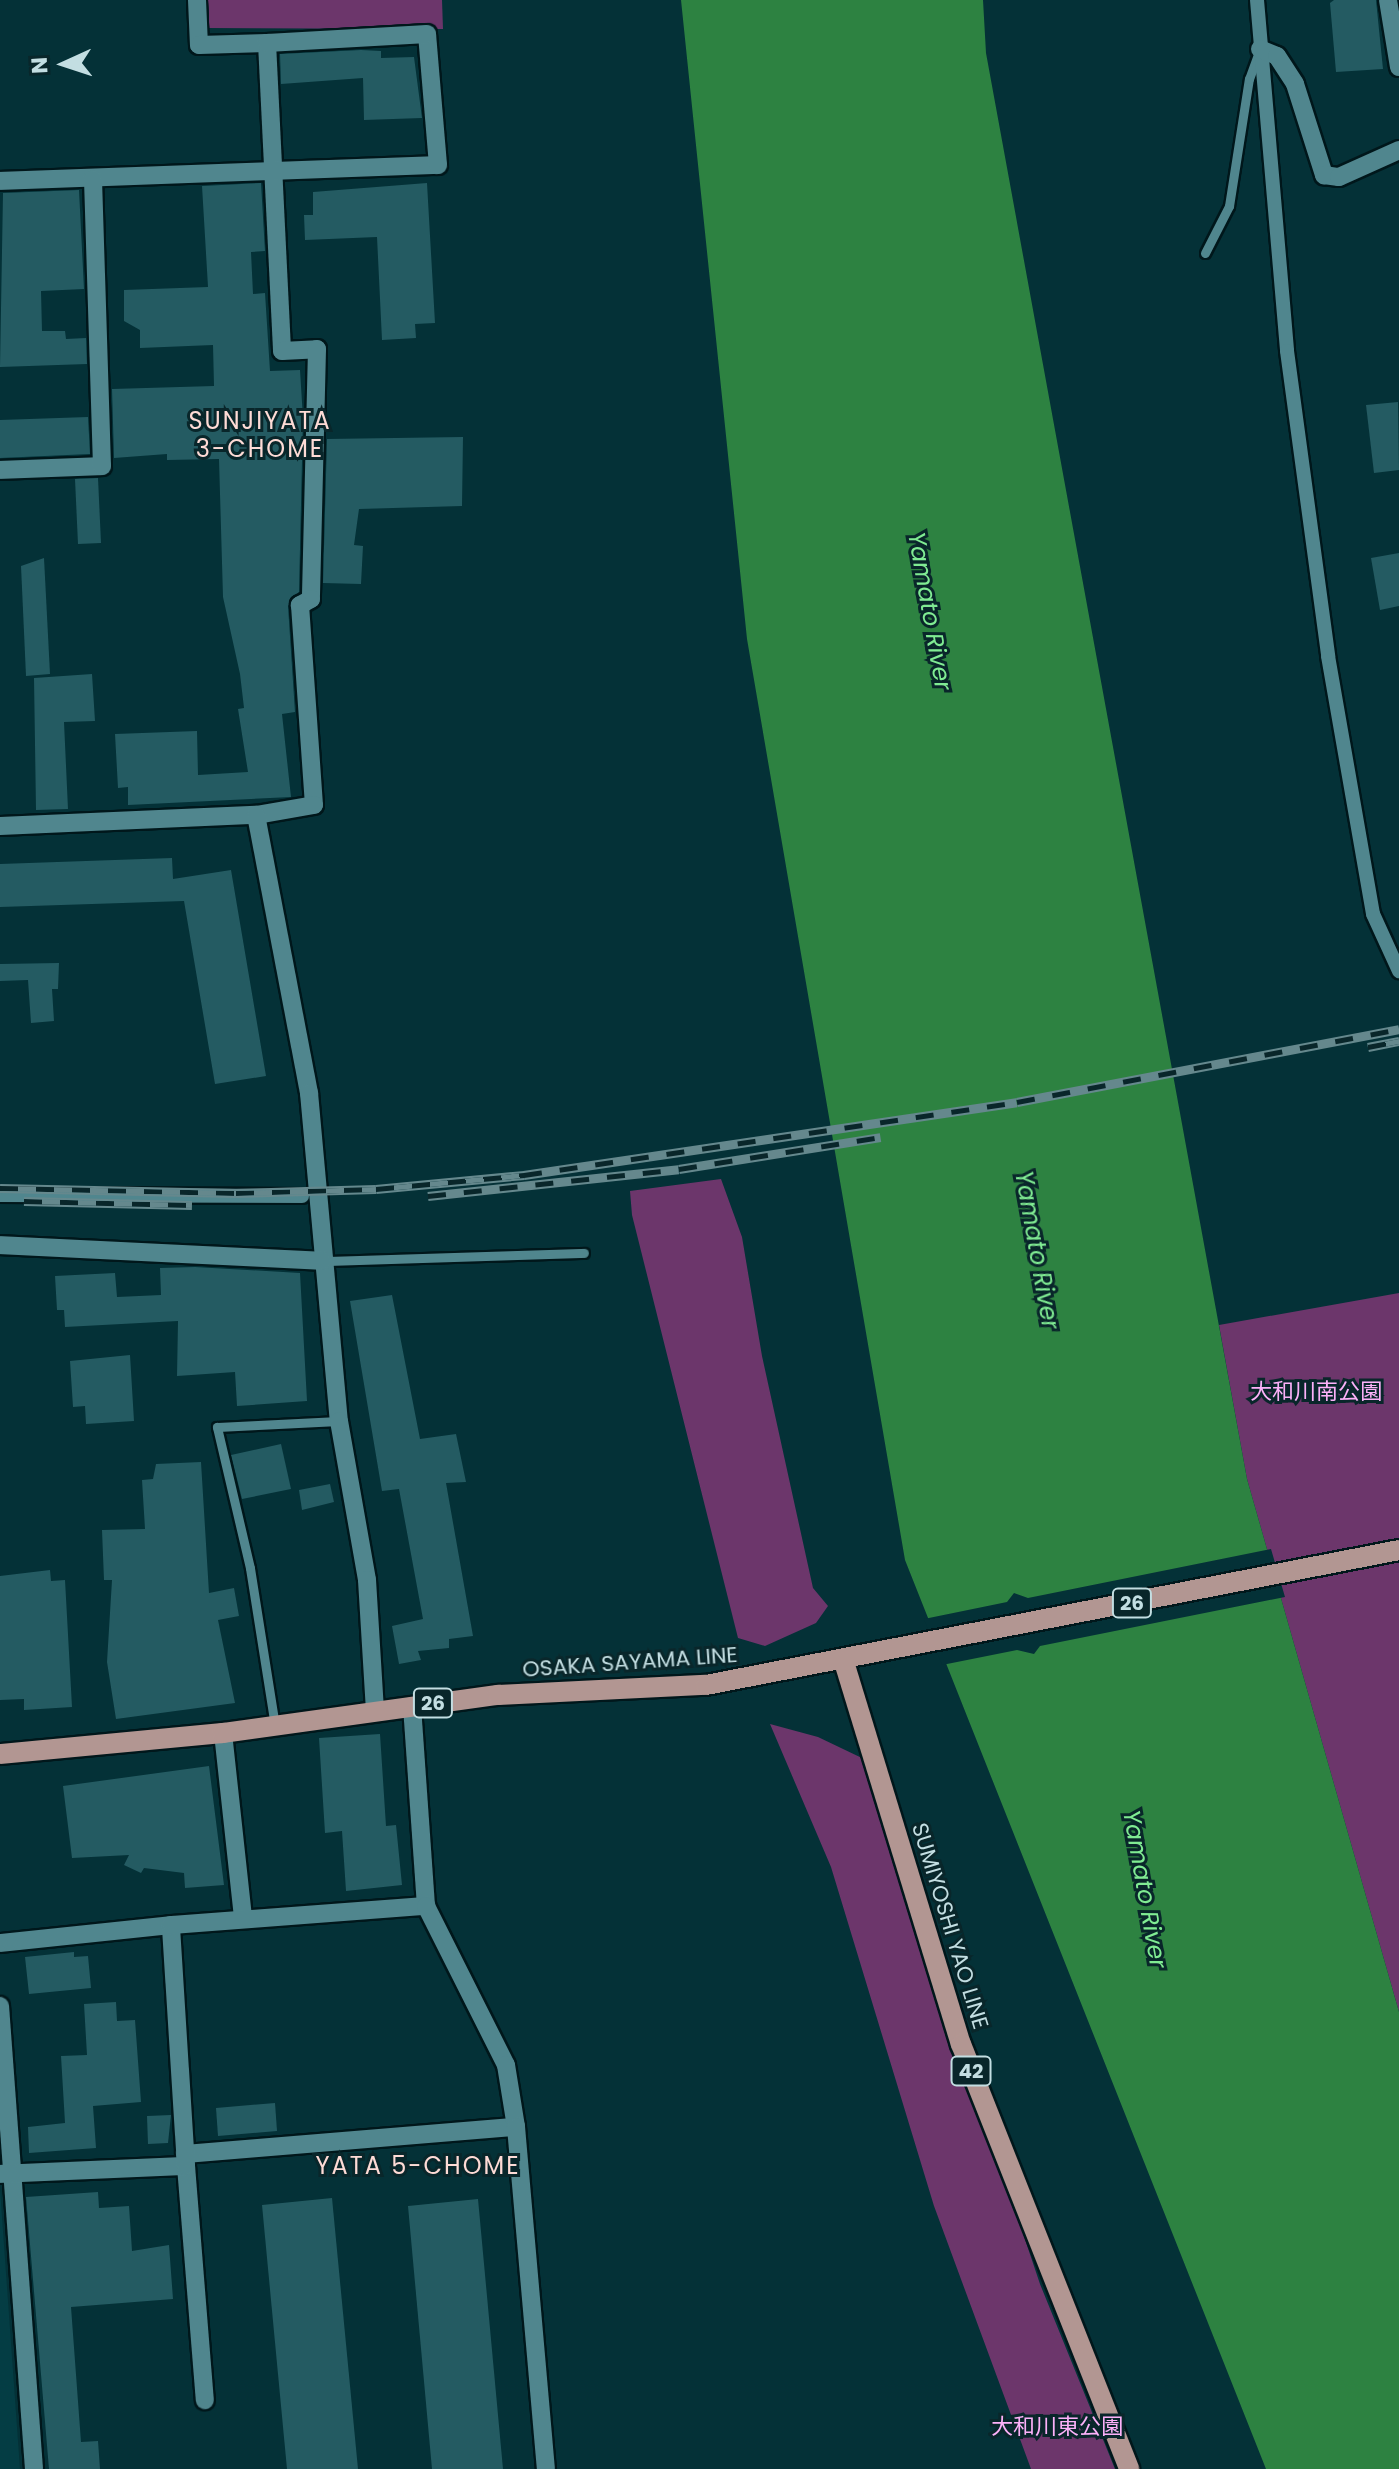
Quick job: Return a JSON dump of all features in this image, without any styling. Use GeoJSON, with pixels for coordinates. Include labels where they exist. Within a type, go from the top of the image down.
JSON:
{"type":"FeatureCollection","features":[{"type":"Feature","properties":{"kind":"main road","name":"OSAKA SAYAMA LINE"},"geometry":{"type":"LineString","coordinates":[[0,1754],[223,1733],[498,1695],[706,1685],[844,1662],[1399,1550]]}},
{"type":"Feature","properties":{"kind":"main road","name":"SUMIYOSHI YAO LINE"},"geometry":{"type":"LineString","coordinates":[[844,1662],[961,2044],[1129,2469]]}},
{"type":"Feature","properties":{"kind":"street"},"geometry":{"type":"LineString","coordinates":[[0,181],[438,165],[427,34],[199,45],[197,0]]}},
{"type":"Feature","properties":{"kind":"street"},"geometry":{"type":"LineString","coordinates":[[1257,0],[1287,351],[1328,656],[1373,914],[1399,971]]}},
{"type":"Feature","properties":{"kind":"street"},"geometry":{"type":"LineString","coordinates":[[1388,0],[1399,67]]}},
{"type":"Feature","properties":{"kind":"street"},"geometry":{"type":"LineString","coordinates":[[0,826],[256,815],[314,805],[300,605],[311,599],[317,349],[282,351],[276,170],[267,43]]}},
{"type":"Feature","properties":{"kind":"street"},"geometry":{"type":"LineString","coordinates":[[1260,49],[1277,56],[1295,84],[1324,175],[1339,177],[1399,150]]}},
{"type":"Feature","properties":{"kind":"street"},"geometry":{"type":"LineString","coordinates":[[0,470],[102,466],[93,179]]}},
{"type":"Feature","properties":{"kind":"street"},"geometry":{"type":"LineString","coordinates":[[256,815],[309,1093],[339,1421],[367,1580],[375,1711]]}},
{"type":"Feature","properties":{"kind":"street"},"geometry":{"type":"LineString","coordinates":[[0,1195],[302,1196]]}},
{"type":"Feature","properties":{"kind":"street"},"geometry":{"type":"LineString","coordinates":[[0,1245],[322,1261]]}},
{"type":"Feature","properties":{"kind":"street"},"geometry":{"type":"LineString","coordinates":[[412,1706],[426,1906],[506,2065],[516,2127],[546,2469]]}},
{"type":"Feature","properties":{"kind":"street"},"geometry":{"type":"LineString","coordinates":[[223,1733],[243,1917]]}},
{"type":"Feature","properties":{"kind":"street"},"geometry":{"type":"LineString","coordinates":[[0,1943],[243,1917],[426,1906]]}},
{"type":"Feature","properties":{"kind":"street"},"geometry":{"type":"LineString","coordinates":[[171,1925],[205,2400]]}},
{"type":"Feature","properties":{"kind":"street"},"geometry":{"type":"LineString","coordinates":[[0,2006],[6,2173],[34,2469]]}},
{"type":"Feature","properties":{"kind":"street"},"geometry":{"type":"LineString","coordinates":[[6,2173],[186,2160],[516,2127]]}},
{"type":"Feature","properties":{"kind":"lane"},"geometry":{"type":"LineString","coordinates":[[1205,253],[1229,206],[1249,79],[1260,49]]}},
{"type":"Feature","properties":{"kind":"lane"},"geometry":{"type":"LineString","coordinates":[[322,1261],[584,1253]]}},
{"type":"Feature","properties":{"kind":"lane"},"geometry":{"type":"LineString","coordinates":[[275,1726],[250,1568],[217,1427],[339,1421]]}},
{"type":"Feature","properties":{"kind":"shaded area"},"geometry":{"type":"Polygon","coordinates":[[[0,2189],[20,2469],[0,2469],[0,2189]]]}},
{"type":"Feature","properties":{"kind":"green space"},"geometry":{"type":"Polygon","coordinates":[[[205,0],[442,0],[443,29],[206,28],[205,0]]]}},
{"type":"Feature","properties":{"kind":"green space"},"geometry":{"type":"Polygon","coordinates":[[[721,1179],[742,1237],[762,1356],[813,1588],[828,1606],[816,1623],[765,1646],[738,1638],[632,1215],[630,1191],[721,1179]]]}},
{"type":"Feature","properties":{"kind":"green space","name":"大和川南公園"},"geometry":{"type":"Polygon","coordinates":[[[1399,1293],[1399,2012],[1247,1479],[1219,1325],[1399,1293]]]}},
{"type":"Feature","properties":{"kind":"green space","name":"大和川東公園"},"geometry":{"type":"Polygon","coordinates":[[[770,1724],[818,1737],[864,1759],[1040,2284],[1115,2469],[1031,2469],[934,2206],[831,1867],[770,1724]]]}},
{"type":"Feature","properties":{"kind":"water","name":"Yamato River"},"geometry":{"type":"Polygon","coordinates":[[[681,0],[983,0],[986,53],[1247,1479],[1399,2012],[1399,2469],[1266,2469],[905,1560],[747,639],[681,0]]]}},
{"type":"Feature","properties":{"kind":"pier"},"geometry":{"type":"Polygon","coordinates":[[[1271,1549],[1285,1597],[1040,1646],[1034,1654],[1017,1650],[942,1665],[924,1619],[1007,1602],[1014,1593],[1028,1598],[1271,1549]]]}},
{"type":"Feature","properties":{"kind":"building"},"geometry":{"type":"Polygon","coordinates":[[[1334,0],[1376,0],[1383,69],[1336,72],[1330,3],[1334,0]]]}},
{"type":"Feature","properties":{"kind":"building"},"geometry":{"type":"Polygon","coordinates":[[[381,51],[381,58],[414,57],[422,118],[364,120],[363,78],[281,84],[280,54],[381,51]]]}},
{"type":"Feature","properties":{"kind":"building"},"geometry":{"type":"Polygon","coordinates":[[[261,183],[265,251],[251,252],[253,294],[265,293],[270,371],[300,370],[303,418],[299,592],[288,606],[295,712],[282,714],[291,797],[128,805],[128,787],[118,788],[115,734],[197,731],[198,775],[248,772],[238,709],[244,708],[240,674],[223,597],[219,459],[167,460],[167,454],[114,458],[112,389],[214,386],[213,345],[140,348],[140,330],[124,321],[124,290],[208,287],[202,186],[261,183]]]}},
{"type":"Feature","properties":{"kind":"building"},"geometry":{"type":"Polygon","coordinates":[[[427,183],[435,323],[415,324],[416,338],[382,340],[377,237],[305,240],[304,215],[313,215],[313,192],[427,183]]]}},
{"type":"Feature","properties":{"kind":"building"},"geometry":{"type":"Polygon","coordinates":[[[79,190],[84,289],[41,291],[42,331],[65,331],[66,339],[86,338],[87,364],[0,367],[3,193],[79,190]]]}},
{"type":"Feature","properties":{"kind":"building"},"geometry":{"type":"Polygon","coordinates":[[[1398,402],[1399,470],[1374,473],[1366,405],[1398,402]]]}},
{"type":"Feature","properties":{"kind":"building"},"geometry":{"type":"Polygon","coordinates":[[[88,417],[90,454],[0,458],[0,420],[88,417]]]}},
{"type":"Feature","properties":{"kind":"building"},"geometry":{"type":"Polygon","coordinates":[[[463,437],[462,506],[359,509],[354,545],[363,546],[361,584],[323,583],[327,439],[463,437]]]}},
{"type":"Feature","properties":{"kind":"building"},"geometry":{"type":"Polygon","coordinates":[[[98,478],[101,543],[78,544],[75,479],[98,478]]]}},
{"type":"Feature","properties":{"kind":"building"},"geometry":{"type":"Polygon","coordinates":[[[1399,553],[1399,606],[1380,610],[1371,558],[1399,553]]]}},
{"type":"Feature","properties":{"kind":"building"},"geometry":{"type":"Polygon","coordinates":[[[44,558],[50,674],[26,676],[21,566],[44,558]]]}},
{"type":"Feature","properties":{"kind":"building"},"geometry":{"type":"Polygon","coordinates":[[[92,674],[95,721],[64,722],[68,809],[36,810],[34,678],[92,674]]]}},
{"type":"Feature","properties":{"kind":"building"},"geometry":{"type":"Polygon","coordinates":[[[172,858],[173,879],[231,870],[266,1076],[215,1084],[184,901],[0,907],[0,864],[172,858]]]}},
{"type":"Feature","properties":{"kind":"building"},"geometry":{"type":"Polygon","coordinates":[[[59,963],[58,989],[52,989],[54,1021],[31,1023],[28,980],[0,981],[0,964],[59,963]]]}},
{"type":"Feature","properties":{"kind":"building"},"geometry":{"type":"Polygon","coordinates":[[[160,1268],[300,1273],[307,1401],[237,1406],[235,1372],[177,1376],[178,1321],[65,1327],[64,1310],[57,1310],[55,1276],[115,1273],[117,1297],[161,1295],[160,1268]]]}},
{"type":"Feature","properties":{"kind":"building"},"geometry":{"type":"Polygon","coordinates":[[[392,1295],[420,1439],[456,1434],[466,1482],[446,1483],[473,1636],[449,1639],[449,1648],[418,1651],[421,1660],[399,1664],[392,1626],[423,1619],[399,1489],[382,1491],[350,1301],[392,1295]]]}},
{"type":"Feature","properties":{"kind":"building"},"geometry":{"type":"Polygon","coordinates":[[[130,1355],[134,1421],[86,1424],[85,1406],[73,1407],[70,1361],[130,1355]]]}},
{"type":"Feature","properties":{"kind":"building"},"geometry":{"type":"Polygon","coordinates":[[[281,1444],[291,1489],[242,1499],[231,1455],[281,1444]]]}},
{"type":"Feature","properties":{"kind":"building"},"geometry":{"type":"Polygon","coordinates":[[[201,1462],[209,1593],[234,1588],[239,1616],[218,1620],[235,1703],[116,1719],[107,1662],[112,1580],[104,1580],[102,1530],[145,1529],[142,1480],[153,1479],[156,1464],[201,1462]]]}},
{"type":"Feature","properties":{"kind":"building"},"geometry":{"type":"Polygon","coordinates":[[[330,1484],[334,1502],[302,1510],[299,1490],[330,1484]]]}},
{"type":"Feature","properties":{"kind":"building"},"geometry":{"type":"Polygon","coordinates":[[[50,1570],[51,1581],[65,1580],[72,1707],[24,1710],[24,1699],[0,1700],[0,1576],[50,1570]]]}},
{"type":"Feature","properties":{"kind":"building"},"geometry":{"type":"Polygon","coordinates":[[[380,1734],[386,1826],[396,1825],[402,1885],[346,1891],[342,1831],[325,1833],[319,1738],[380,1734]]]}},
{"type":"Feature","properties":{"kind":"building"},"geometry":{"type":"Polygon","coordinates":[[[209,1766],[224,1885],[185,1888],[184,1873],[144,1868],[141,1873],[124,1865],[129,1855],[72,1858],[63,1786],[209,1766]]]}},
{"type":"Feature","properties":{"kind":"building"},"geometry":{"type":"Polygon","coordinates":[[[74,1952],[74,1957],[88,1956],[91,1988],[29,1994],[25,1957],[74,1952]]]}},
{"type":"Feature","properties":{"kind":"building"},"geometry":{"type":"Polygon","coordinates":[[[116,2002],[117,2021],[135,2020],[141,2102],[93,2106],[96,2148],[29,2153],[28,2127],[65,2123],[61,2056],[87,2055],[84,2004],[116,2002]]]}},
{"type":"Feature","properties":{"kind":"building"},"geometry":{"type":"Polygon","coordinates":[[[275,2103],[277,2131],[218,2136],[216,2108],[275,2103]]]}},
{"type":"Feature","properties":{"kind":"building"},"geometry":{"type":"Polygon","coordinates":[[[171,2115],[168,2143],[148,2144],[147,2116],[171,2115]]]}},
{"type":"Feature","properties":{"kind":"building"},"geometry":{"type":"Polygon","coordinates":[[[98,2192],[99,2208],[129,2206],[132,2251],[169,2245],[173,2299],[71,2307],[81,2442],[98,2441],[100,2469],[49,2469],[26,2197],[98,2192]]]}},
{"type":"Feature","properties":{"kind":"building"},"geometry":{"type":"Polygon","coordinates":[[[332,2198],[358,2469],[287,2469],[262,2205],[332,2198]]]}},
{"type":"Feature","properties":{"kind":"building"},"geometry":{"type":"Polygon","coordinates":[[[478,2199],[503,2469],[432,2469],[408,2206],[478,2199]]]}},
{"type":"Feature","properties":{"kind":"railway"},"geometry":{"type":"LineString","coordinates":[[0,1188],[236,1193],[376,1189],[524,1175],[1017,1102],[1399,1029]]}},
{"type":"Feature","properties":{"kind":"railway"},"geometry":{"type":"LineString","coordinates":[[1368,1047],[1399,1041]]}},
{"type":"Feature","properties":{"kind":"railway"},"geometry":{"type":"LineString","coordinates":[[428,1196],[679,1169],[880,1137]]}},
{"type":"Feature","properties":{"kind":"railway"},"geometry":{"type":"LineString","coordinates":[[24,1201],[192,1205]]}},
{"type":"Feature","properties":{"kind":"district","name":"SUNJIYATA 3-CHOME"},"geometry":{"type":"Point","coordinates":[260,435]}},
{"type":"Feature","properties":{"kind":"district","name":"YATA 5-CHOME"},"geometry":{"type":"Point","coordinates":[418,2166]}}]}
